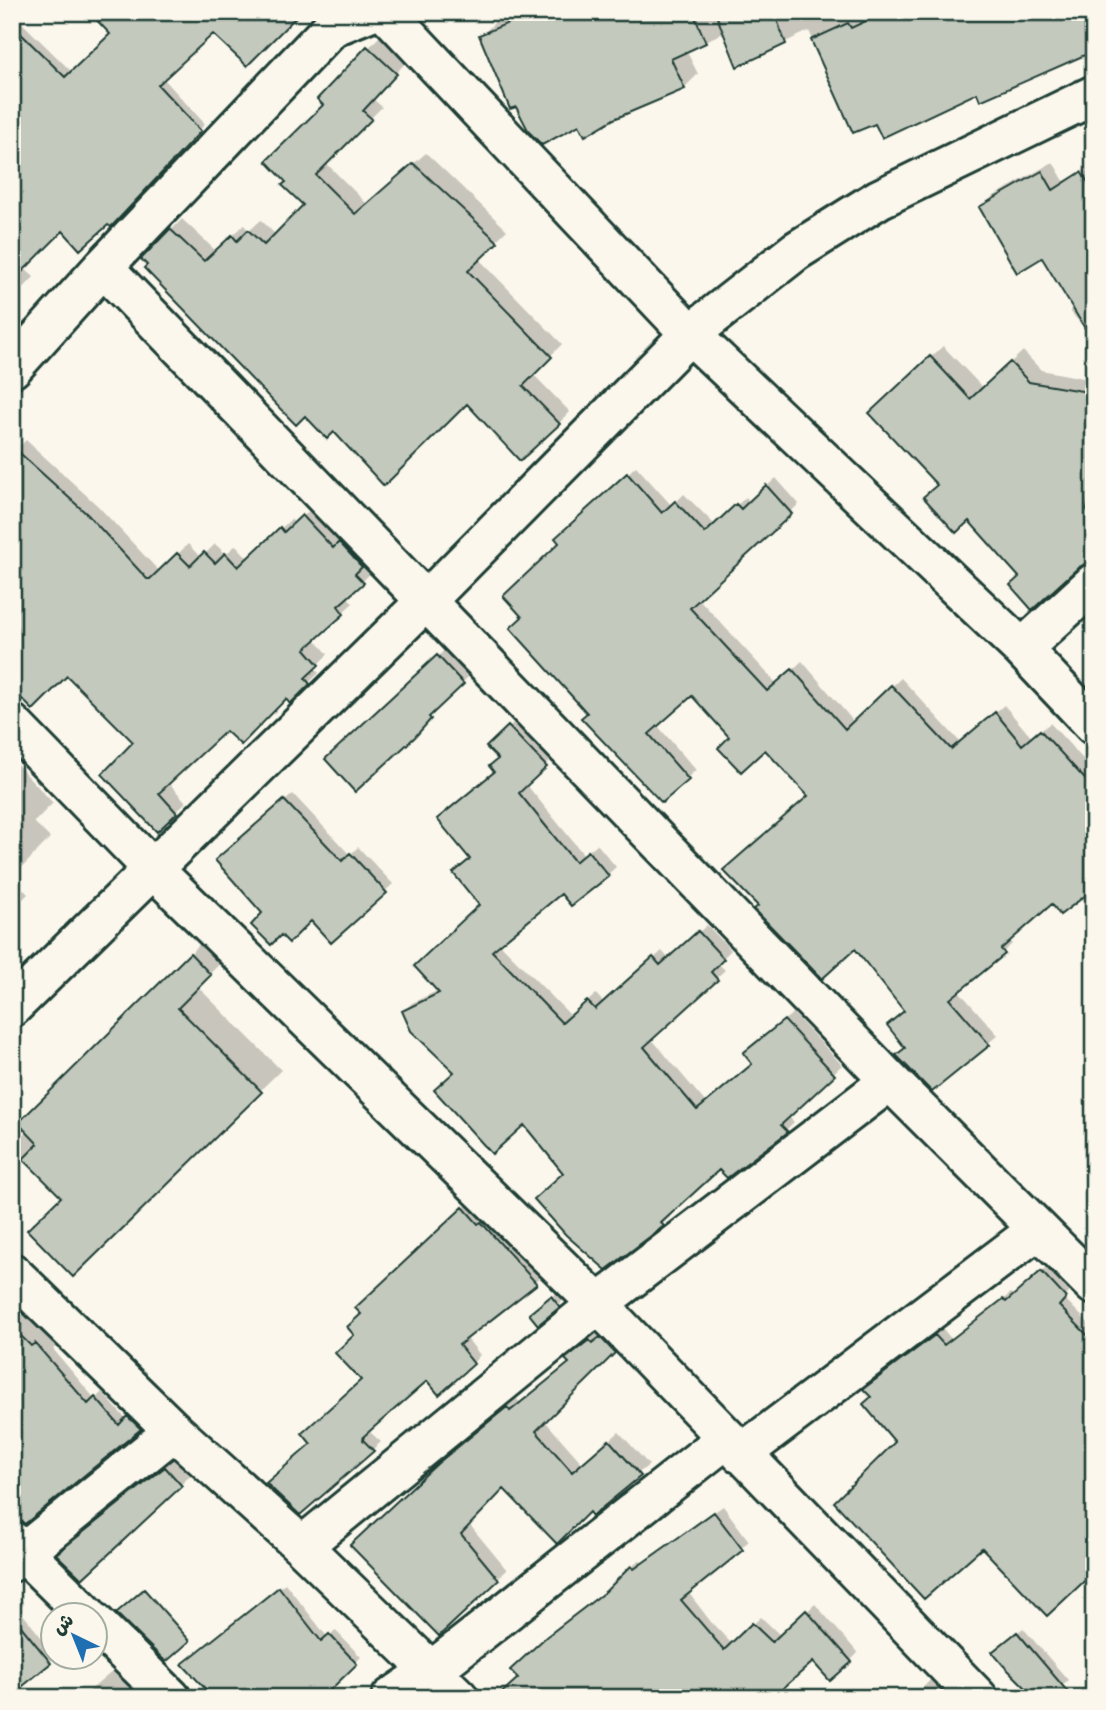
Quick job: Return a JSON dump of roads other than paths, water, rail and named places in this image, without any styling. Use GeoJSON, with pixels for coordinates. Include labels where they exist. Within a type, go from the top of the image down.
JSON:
{"type":"FeatureCollection","features":[{"type":"Feature","properties":{"kind":"street"},"geometry":{"type":"LineString","coordinates":[[12,368],[328,20],[369,12]]}},
{"type":"Feature","properties":{"kind":"street"},"geometry":{"type":"LineString","coordinates":[[386,12],[690,334],[1022,649],[1094,725]]}},
{"type":"Feature","properties":{"kind":"street"},"geometry":{"type":"LineString","coordinates":[[12,1007],[426,601],[690,334],[796,251],[879,200],[1094,95]]}},
{"type":"Feature","properties":{"kind":"street"},"geometry":{"type":"LineString","coordinates":[[103,267],[1036,1231],[1094,1285]]}},
{"type":"Feature","properties":{"kind":"street"},"geometry":{"type":"LineString","coordinates":[[1022,649],[1094,583]]}},
{"type":"Feature","properties":{"kind":"street"},"geometry":{"type":"LineString","coordinates":[[12,724],[153,869],[598,1304],[978,1698]]}},
{"type":"Feature","properties":{"kind":"street"},"geometry":{"type":"LineString","coordinates":[[302,1546],[598,1304],[890,1081]]}},
{"type":"Feature","properties":{"kind":"street"},"geometry":{"type":"LineString","coordinates":[[391,1698],[734,1447],[1036,1231]]}},
{"type":"Feature","properties":{"kind":"street"},"geometry":{"type":"LineString","coordinates":[[12,1273],[174,1431],[302,1546],[459,1698]]}},
{"type":"Feature","properties":{"kind":"street"},"geometry":{"type":"LineString","coordinates":[[73,1602],[16,1552],[174,1431]]}},
{"type":"Feature","properties":{"kind":"street"},"geometry":{"type":"LineString","coordinates":[[108,1636],[171,1698]]}}]}
